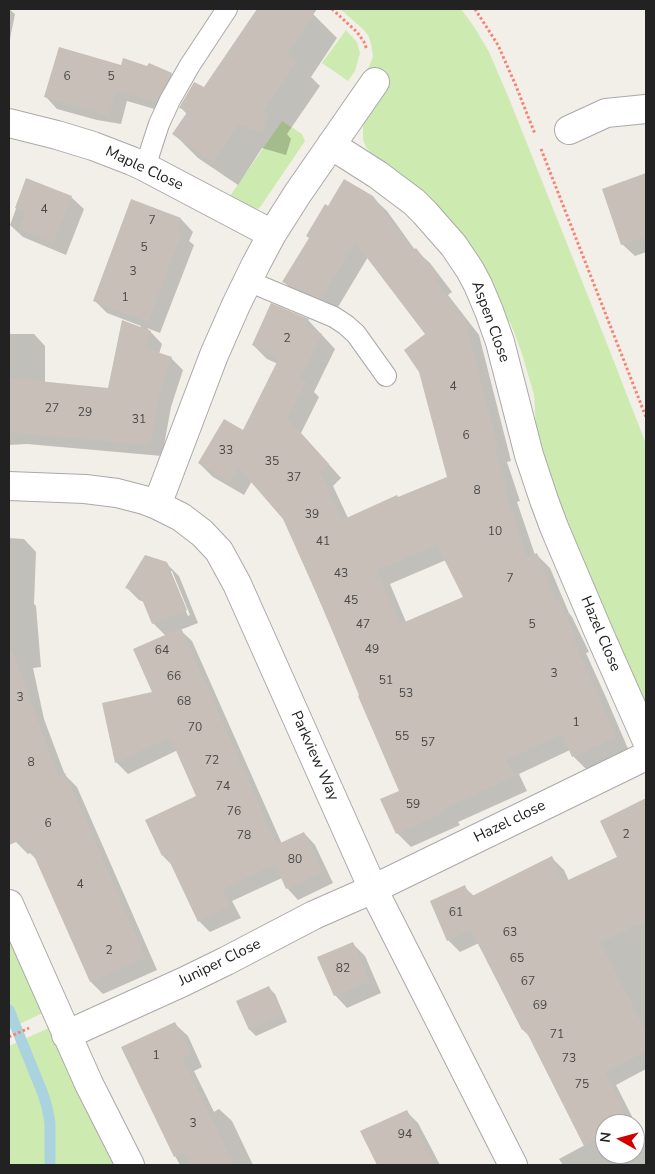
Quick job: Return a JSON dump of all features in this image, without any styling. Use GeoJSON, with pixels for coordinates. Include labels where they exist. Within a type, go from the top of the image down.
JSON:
{"type":"FeatureCollection","features":[{"type":"Feature","properties":{"kind":"street"},"geometry":{"type":"LineString","coordinates":[[157,505],[214,355],[272,234],[312,172],[375,82]]}},
{"type":"Feature","properties":{"kind":"street"},"geometry":{"type":"LineString","coordinates":[[569,130],[606,112],[646,109]]}},
{"type":"Feature","properties":{"kind":"street","name":"Maple Close"},"geometry":{"type":"LineString","coordinates":[[9,123],[79,142],[145,167],[272,234]]}},
{"type":"Feature","properties":{"kind":"street","name":"Aspen Close"},"geometry":{"type":"LineString","coordinates":[[331,145],[386,180],[414,202],[454,246],[470,270],[484,298],[494,325],[507,366],[529,455],[554,527]]}},
{"type":"Feature","properties":{"kind":"street","name":"Parkview Way"},"geometry":{"type":"LineString","coordinates":[[9,486],[85,489],[130,496],[157,505],[181,517],[202,533],[219,551],[231,572],[373,889],[513,1165]]}},
{"type":"Feature","properties":{"kind":"street","name":"Hazel Close"},"geometry":{"type":"LineString","coordinates":[[554,527],[646,740]]}},
{"type":"Feature","properties":{"kind":"street","name":"Hazel close"},"geometry":{"type":"LineString","coordinates":[[373,889],[646,756]]}},
{"type":"Feature","properties":{"kind":"street","name":"Juniper Close"},"geometry":{"type":"LineString","coordinates":[[66,1035],[183,982],[314,915],[373,889]]}},
{"type":"Feature","properties":{"kind":"street"},"geometry":{"type":"LineString","coordinates":[[9,904],[66,1035],[130,1165]]}},
{"type":"Feature","properties":{"kind":"lane"},"geometry":{"type":"LineString","coordinates":[[145,167],[159,124],[170,100],[190,65],[227,9]]}},
{"type":"Feature","properties":{"kind":"lane"},"geometry":{"type":"LineString","coordinates":[[248,281],[334,317],[346,324],[356,334],[386,376]]}},
{"type":"Feature","properties":{"kind":"path"},"geometry":{"type":"LineString","coordinates":[[332,9],[349,23],[361,37],[367,48],[361,72],[375,82]]}},
{"type":"Feature","properties":{"kind":"path"},"geometry":{"type":"LineString","coordinates":[[475,9],[498,45],[512,78],[646,417]]}},
{"type":"Feature","properties":{"kind":"path"},"geometry":{"type":"LineString","coordinates":[[9,1037],[31,1027]]}},
{"type":"Feature","properties":{"kind":"green space"},"geometry":{"type":"Polygon","coordinates":[[[340,9],[461,9],[489,52],[646,444],[646,710],[553,494],[536,428],[534,395],[511,324],[366,147],[363,139],[363,123],[386,85],[367,71],[373,57],[369,37],[364,30],[340,9]]]}},
{"type":"Feature","properties":{"kind":"green space"},"geometry":{"type":"Polygon","coordinates":[[[346,30],[357,42],[360,53],[355,71],[348,81],[322,63],[346,30]]]}},
{"type":"Feature","properties":{"kind":"green space"},"geometry":{"type":"Polygon","coordinates":[[[282,121],[302,134],[305,141],[261,206],[258,209],[248,206],[230,196],[282,121]]]}},
{"type":"Feature","properties":{"kind":"green space"},"geometry":{"type":"Polygon","coordinates":[[[9,933],[45,1012],[9,1029],[9,933]]]}},
{"type":"Feature","properties":{"kind":"green space"},"geometry":{"type":"Polygon","coordinates":[[[53,1026],[118,1165],[9,1165],[9,1046],[53,1026]]]}},
{"type":"Feature","properties":{"kind":"building"},"geometry":{"type":"Polygon","coordinates":[[[257,9],[317,9],[287,54],[296,61],[263,112],[268,114],[262,132],[238,125],[213,162],[172,134],[188,111],[179,108],[194,82],[204,87],[257,9]]]}},
{"type":"Feature","properties":{"kind":"building"},"geometry":{"type":"Polygon","coordinates":[[[59,47],[121,65],[123,58],[147,66],[149,63],[172,73],[156,102],[116,90],[109,116],[44,97],[59,47]]]}},
{"type":"Feature","properties":{"kind":"building"},"geometry":{"type":"Polygon","coordinates":[[[646,173],[646,236],[621,245],[602,189],[646,173]]]}},
{"type":"Feature","properties":{"kind":"building"},"geometry":{"type":"Polygon","coordinates":[[[26,178],[72,196],[53,243],[19,229],[26,212],[15,208],[26,178]]]}},
{"type":"Feature","properties":{"kind":"building"},"geometry":{"type":"Polygon","coordinates":[[[344,179],[373,196],[413,250],[416,248],[439,277],[435,280],[465,320],[498,448],[494,449],[507,487],[504,488],[527,557],[537,553],[557,602],[559,601],[576,638],[573,639],[616,737],[572,757],[562,734],[506,760],[514,776],[445,808],[446,811],[396,834],[380,799],[399,791],[323,608],[283,519],[238,467],[230,482],[198,463],[224,419],[243,430],[279,358],[252,345],[271,303],[309,319],[305,326],[322,334],[300,379],[306,382],[287,418],[329,464],[320,472],[342,520],[397,495],[398,497],[447,477],[419,372],[404,350],[425,334],[355,242],[321,299],[282,282],[309,238],[306,236],[325,204],[328,206],[344,179]],[[437,545],[377,570],[400,624],[463,597],[437,545]]]}},
{"type":"Feature","properties":{"kind":"building"},"geometry":{"type":"Polygon","coordinates":[[[131,199],[181,218],[177,230],[182,232],[148,322],[93,301],[131,199]]]}},
{"type":"Feature","properties":{"kind":"building"},"geometry":{"type":"Polygon","coordinates":[[[122,320],[151,331],[145,348],[172,357],[159,395],[150,445],[9,432],[9,378],[108,388],[122,320]]]}},
{"type":"Feature","properties":{"kind":"building"},"geometry":{"type":"Polygon","coordinates":[[[145,555],[167,562],[187,610],[152,624],[139,592],[125,588],[145,555]]]}},
{"type":"Feature","properties":{"kind":"building"},"geometry":{"type":"Polygon","coordinates":[[[181,628],[276,845],[304,832],[323,872],[286,889],[275,864],[222,889],[230,906],[198,922],[166,854],[162,856],[145,820],[196,796],[170,737],[115,763],[102,703],[152,692],[133,649],[181,628]]]}},
{"type":"Feature","properties":{"kind":"building"},"geometry":{"type":"Polygon","coordinates":[[[12,650],[58,776],[65,773],[145,957],[90,982],[31,849],[26,851],[21,840],[9,845],[9,651],[12,650]]]}},
{"type":"Feature","properties":{"kind":"building"},"geometry":{"type":"Polygon","coordinates":[[[646,798],[646,921],[600,942],[646,1032],[646,1051],[605,1072],[623,1109],[620,1111],[622,1114],[595,1114],[595,1139],[584,1146],[525,1029],[522,1030],[471,930],[447,941],[430,901],[465,885],[470,897],[552,856],[564,882],[617,857],[600,821],[646,798]]]}},
{"type":"Feature","properties":{"kind":"building"},"geometry":{"type":"Polygon","coordinates":[[[353,942],[369,981],[334,996],[317,957],[353,942]]]}},
{"type":"Feature","properties":{"kind":"building"},"geometry":{"type":"Polygon","coordinates":[[[269,986],[282,1015],[249,1030],[236,1001],[269,986]]]}},
{"type":"Feature","properties":{"kind":"building"},"geometry":{"type":"Polygon","coordinates":[[[175,1022],[191,1054],[182,1058],[234,1165],[191,1165],[185,1152],[174,1157],[121,1047],[175,1022]]]}},
{"type":"Feature","properties":{"kind":"building"},"geometry":{"type":"Polygon","coordinates":[[[407,1110],[435,1165],[377,1165],[360,1131],[407,1110]]]}},
{"type":"Feature","properties":{"kind":"waterway"},"geometry":{"type":"LineString","coordinates":[[9,1010],[47,1107],[50,1123],[50,1165]]}}]}
